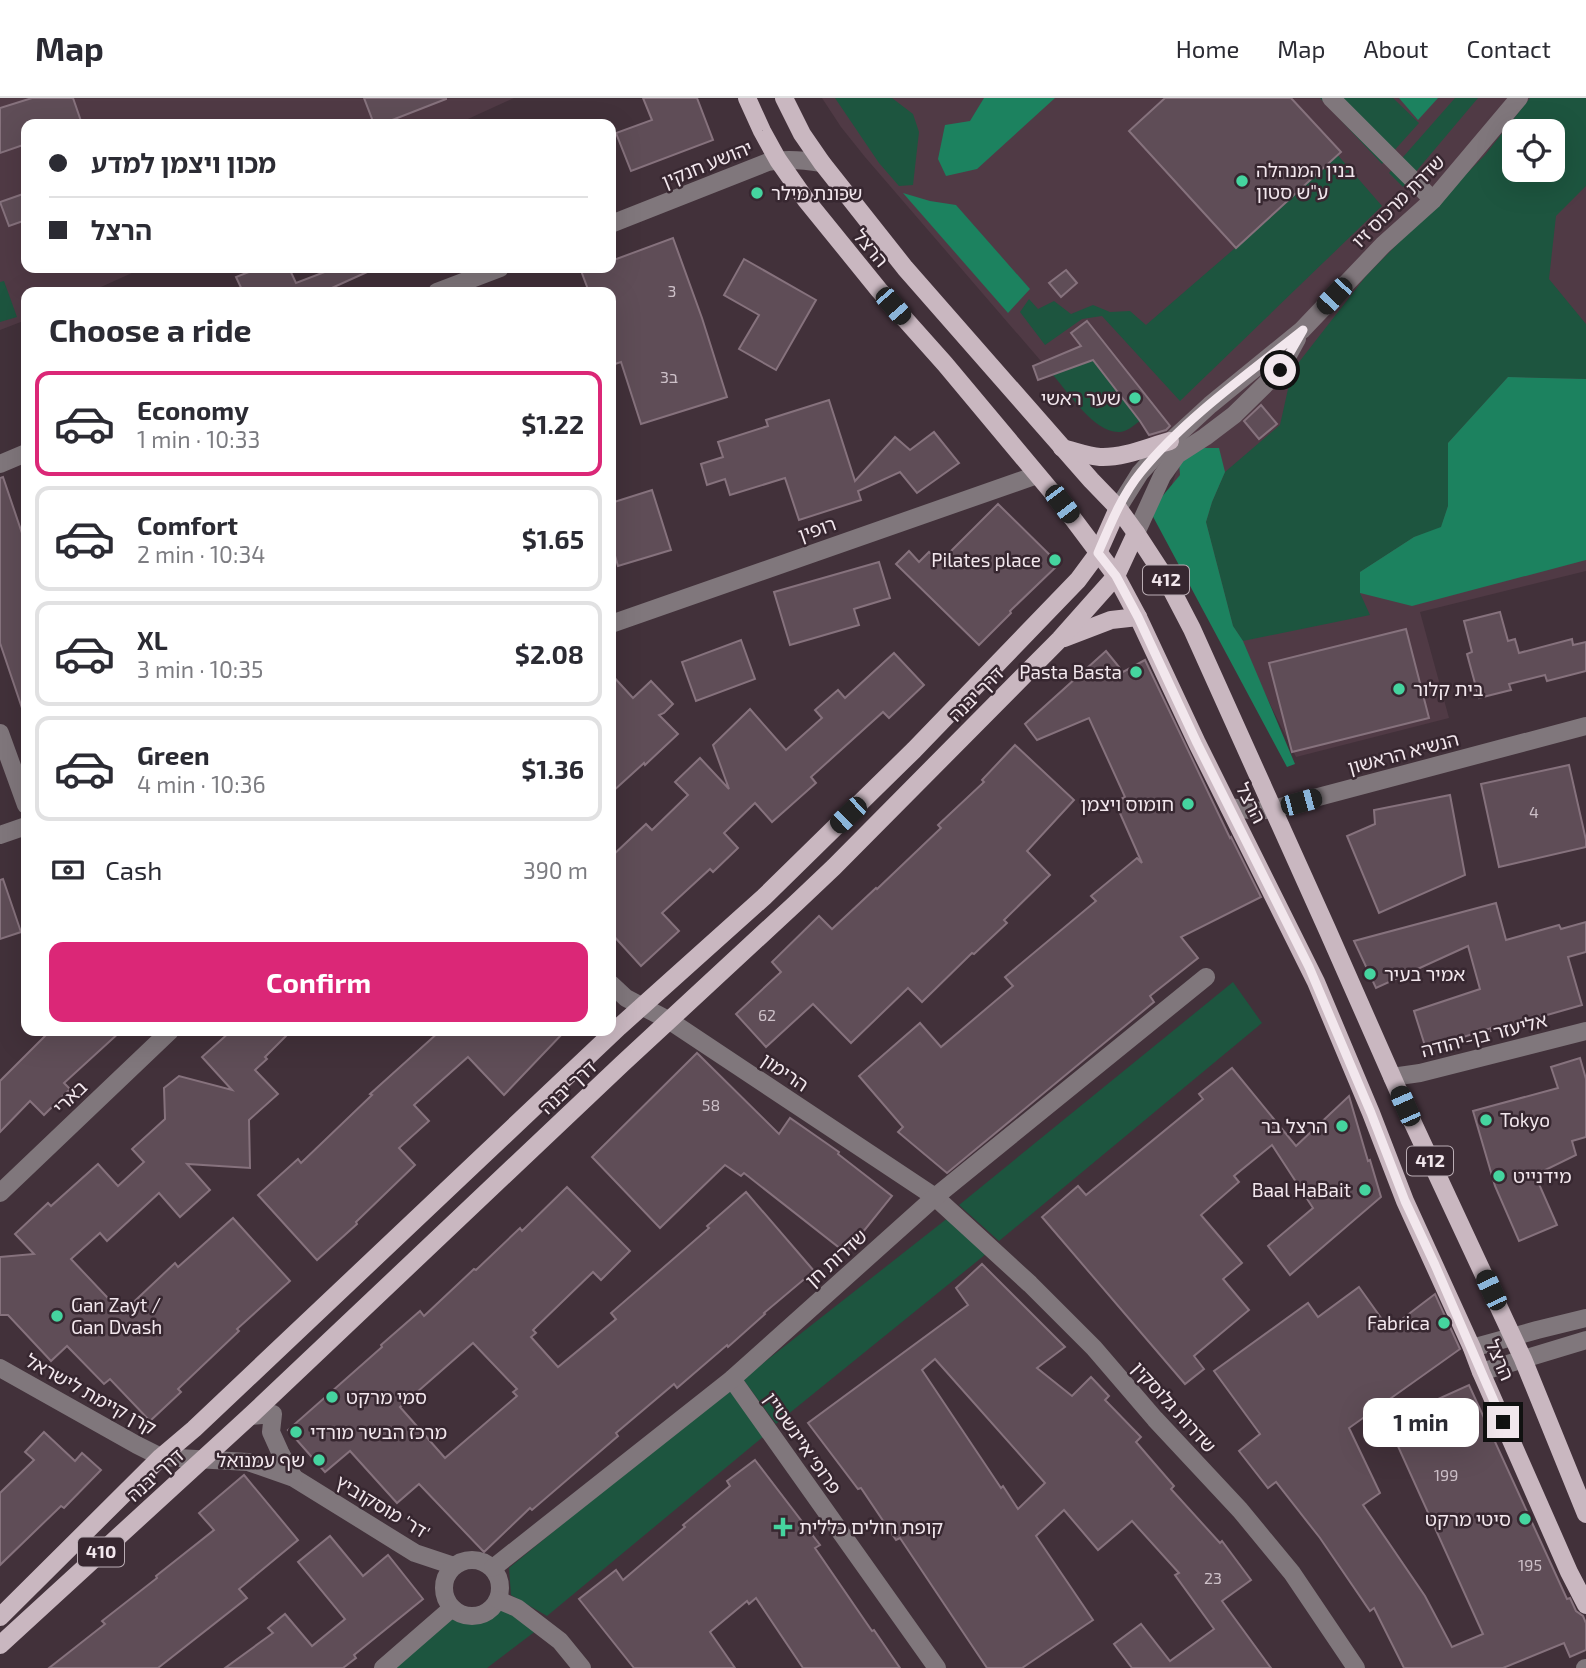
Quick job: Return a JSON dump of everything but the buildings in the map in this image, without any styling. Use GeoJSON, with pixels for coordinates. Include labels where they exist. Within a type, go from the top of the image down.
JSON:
{"type":"FeatureCollection","features":[{"type":"Feature","properties":{"kind":"main road","name":"הרצל"},"geometry":{"type":"LineString","coordinates":[[747,98],[778,160],[838,242],[1062,504],[1116,576],[1316,982],[1405,1201],[1569,1573],[1586,1605]]}},
{"type":"Feature","properties":{"kind":"main road","name":"הרצל"},"geometry":{"type":"LineString","coordinates":[[784,98],[802,134],[822,163],[905,268],[1118,508],[1166,579],[1192,629],[1392,1077],[1523,1359],[1586,1514]]}},
{"type":"Feature","properties":{"kind":"main road"},"geometry":{"type":"LineString","coordinates":[[1062,448],[1086,455],[1111,457],[1170,441]]}},
{"type":"Feature","properties":{"kind":"main road","name":"דרך יבנה"},"geometry":{"type":"LineString","coordinates":[[616,1030],[764,897],[914,750],[1078,580],[1098,553],[1118,508]]}},
{"type":"Feature","properties":{"kind":"main road","name":"דרך יבנה"},"geometry":{"type":"LineString","coordinates":[[0,1645],[250,1416],[834,867],[1060,639],[1116,576],[1136,533]]}},
{"type":"Feature","properties":{"kind":"main road"},"geometry":{"type":"LineString","coordinates":[[1060,639],[1111,620],[1138,617]]}},
{"type":"Feature","properties":{"kind":"main road","name":"דרך יבנה"},"geometry":{"type":"LineString","coordinates":[[0,1617],[161,1457],[194,1429],[609,1036]]}},
{"type":"Feature","properties":{"kind":"street"},"geometry":{"type":"LineString","coordinates":[[1331,98],[1433,200]]}},
{"type":"Feature","properties":{"kind":"street","name":"שדרת מרכוס זיו"},"geometry":{"type":"LineString","coordinates":[[1118,508],[1140,473],[1170,441],[1303,330],[1383,245],[1433,200],[1519,98]]}},
{"type":"Feature","properties":{"kind":"street","name":"יהושע חנקין"},"geometry":{"type":"LineString","coordinates":[[616,222],[768,162],[801,160],[822,163]]}},
{"type":"Feature","properties":{"kind":"street"},"geometry":{"type":"LineString","coordinates":[[451,287],[487,273]]}},
{"type":"Feature","properties":{"kind":"street","name":"שדרת מרכוס זיו"},"geometry":{"type":"LineString","coordinates":[[1136,533],[1162,476],[1177,455],[1234,415],[1280,370],[1303,330]]}},
{"type":"Feature","properties":{"kind":"street"},"geometry":{"type":"LineString","coordinates":[[0,464],[21,455]]}},
{"type":"Feature","properties":{"kind":"street","name":"רופין"},"geometry":{"type":"LineString","coordinates":[[616,622],[1037,475]]}},
{"type":"Feature","properties":{"kind":"street","name":"הנשיא הראשון"},"geometry":{"type":"LineString","coordinates":[[1229,807],[1257,811],[1273,808],[1586,726]]}},
{"type":"Feature","properties":{"kind":"street"},"geometry":{"type":"LineString","coordinates":[[0,733],[21,790]]}},
{"type":"Feature","properties":{"kind":"street"},"geometry":{"type":"LineString","coordinates":[[0,835],[21,827]]}},
{"type":"Feature","properties":{"kind":"street","name":"שדרות חן"},"geometry":{"type":"LineString","coordinates":[[493,1568],[732,1379],[935,1197],[1206,976]]}},
{"type":"Feature","properties":{"kind":"street","name":"הרימון"},"geometry":{"type":"LineString","coordinates":[[616,989],[626,998],[670,1021],[935,1197]]}},
{"type":"Feature","properties":{"kind":"street","name":"אליעזר בן-יהודה"},"geometry":{"type":"LineString","coordinates":[[1392,1077],[1420,1073],[1586,1031]]}},
{"type":"Feature","properties":{"kind":"street","name":"בארי"},"geometry":{"type":"LineString","coordinates":[[0,1193],[165,1036]]}},
{"type":"Feature","properties":{"kind":"street","name":"שדרות גלוסקין"},"geometry":{"type":"LineString","coordinates":[[935,1197],[1030,1284],[1094,1348],[1155,1419],[1240,1510],[1292,1573],[1356,1668]]}},
{"type":"Feature","properties":{"kind":"street"},"geometry":{"type":"LineString","coordinates":[[1472,1348],[1586,1318]]}},
{"type":"Feature","properties":{"kind":"street"},"geometry":{"type":"LineString","coordinates":[[1481,1372],[1586,1340]]}},
{"type":"Feature","properties":{"kind":"street","name":"קרן קיימת לישראל"},"geometry":{"type":"LineString","coordinates":[[0,1368],[161,1457],[203,1459]]}},
{"type":"Feature","properties":{"kind":"street","name":"פרופ׳ איינשטיין"},"geometry":{"type":"LineString","coordinates":[[732,1379],[937,1668]]}},
{"type":"Feature","properties":{"kind":"street"},"geometry":{"type":"LineString","coordinates":[[250,1416],[274,1414],[271,1432],[294,1478]]}},
{"type":"Feature","properties":{"kind":"street","name":"דר' מוסקוביץ'"},"geometry":{"type":"LineString","coordinates":[[203,1459],[248,1462],[294,1478],[415,1553],[454,1566]]}},
{"type":"Feature","properties":{"kind":"street"},"geometry":{"type":"LineString","coordinates":[[472,1560],[482,1561],[493,1568],[501,1586],[493,1608],[475,1617],[465,1616],[449,1605],[444,1581],[454,1566],[472,1560]]}},
{"type":"Feature","properties":{"kind":"street"},"geometry":{"type":"LineString","coordinates":[[1569,1573],[1586,1581]]}},
{"type":"Feature","properties":{"kind":"street"},"geometry":{"type":"LineString","coordinates":[[498,1600],[517,1608],[560,1641],[582,1668]]}},
{"type":"Feature","properties":{"kind":"street"},"geometry":{"type":"LineString","coordinates":[[383,1668],[452,1608]]}},
{"type":"Feature","properties":{"kind":"shaded area"},"geometry":{"type":"Polygon","coordinates":[[[0,98],[514,98],[468,119],[21,119],[21,273],[132,273],[101,287],[21,287],[21,322],[0,330],[0,98]]]}},
{"type":"Feature","properties":{"kind":"shaded area"},"geometry":{"type":"Polygon","coordinates":[[[822,98],[1586,98],[1586,571],[1420,612],[1449,718],[1296,757],[1194,549],[1165,504],[1177,470],[1159,452],[1140,421],[1093,361],[1053,375],[865,157],[822,98]]]}},
{"type":"Feature","properties":{"kind":"green space"},"geometry":{"type":"Polygon","coordinates":[[[835,98],[892,98],[913,114],[919,132],[913,185],[899,186],[879,163],[835,98]]]}},
{"type":"Feature","properties":{"kind":"green space"},"geometry":{"type":"Polygon","coordinates":[[[984,98],[1055,98],[977,169],[946,176],[938,159],[945,125],[970,121],[984,98]]]}},
{"type":"Feature","properties":{"kind":"green space"},"geometry":{"type":"Polygon","coordinates":[[[1320,98],[1393,98],[1419,123],[1382,164],[1320,98]]]}},
{"type":"Feature","properties":{"kind":"green space"},"geometry":{"type":"Polygon","coordinates":[[[1399,98],[1438,98],[1418,120],[1399,98]]]}},
{"type":"Feature","properties":{"kind":"green space"},"geometry":{"type":"Polygon","coordinates":[[[1455,98],[1478,98],[1403,187],[1389,173],[1455,98]]]}},
{"type":"Feature","properties":{"kind":"green space"},"geometry":{"type":"Polygon","coordinates":[[[1530,98],[1586,98],[1586,186],[1556,216],[1549,279],[1586,324],[1586,379],[1508,377],[1448,443],[1448,506],[1441,528],[1414,537],[1360,572],[1360,593],[1370,615],[1243,641],[1233,626],[1206,522],[1212,502],[1225,472],[1280,425],[1292,371],[1366,276],[1485,155],[1502,133],[1502,182],[1565,182],[1565,119],[1513,119],[1530,98]]]}},
{"type":"Feature","properties":{"kind":"green space"},"geometry":{"type":"Polygon","coordinates":[[[1335,152],[1382,206],[1180,401],[1102,316],[1082,319],[1045,345],[1020,312],[1029,299],[1038,309],[1054,301],[1071,314],[1093,305],[1110,312],[1130,311],[1146,325],[1278,211],[1335,152]]]}},
{"type":"Feature","properties":{"kind":"green space"},"geometry":{"type":"Polygon","coordinates":[[[903,193],[956,205],[1030,289],[1008,313],[903,193]]]}},
{"type":"Feature","properties":{"kind":"green space"},"geometry":{"type":"Polygon","coordinates":[[[4,281],[17,317],[0,322],[0,282],[4,281]]]}},
{"type":"Feature","properties":{"kind":"green space"},"geometry":{"type":"Polygon","coordinates":[[[1093,360],[1140,421],[1126,430],[1111,431],[1101,426],[1074,401],[1053,375],[1093,360]]]}},
{"type":"Feature","properties":{"kind":"green space"},"geometry":{"type":"Polygon","coordinates":[[[1508,377],[1586,379],[1586,560],[1412,606],[1360,593],[1360,572],[1414,537],[1441,527],[1448,506],[1448,443],[1508,377]]]}},
{"type":"Feature","properties":{"kind":"green space"},"geometry":{"type":"Polygon","coordinates":[[[1195,448],[1219,448],[1225,472],[1206,522],[1233,626],[1243,641],[1295,764],[1287,767],[1150,511],[1180,475],[1179,462],[1195,448]]]}},
{"type":"Feature","properties":{"kind":"green space"},"geometry":{"type":"Polygon","coordinates":[[[1233,982],[1262,1023],[999,1241],[959,1205],[1233,982]]]}},
{"type":"Feature","properties":{"kind":"green space"},"geometry":{"type":"Polygon","coordinates":[[[949,1217],[986,1254],[776,1424],[743,1379],[949,1217]]]}},
{"type":"Feature","properties":{"kind":"green space"},"geometry":{"type":"Polygon","coordinates":[[[729,1387],[764,1436],[547,1616],[511,1595],[509,1568],[729,1387]]]}},
{"type":"Feature","properties":{"kind":"green space"},"geometry":{"type":"Polygon","coordinates":[[[502,1608],[537,1630],[487,1668],[390,1668],[446,1618],[470,1624],[487,1619],[502,1608]]]}},
{"type":"Feature","properties":{"kind":"place","name":"בנין המנהלה ע\"ש סטון"},"geometry":{"type":"Point","coordinates":[1242,181]}},
{"type":"Feature","properties":{"kind":"place","name":"שכונת מילר"},"geometry":{"type":"Point","coordinates":[757,193]}},
{"type":"Feature","properties":{"kind":"place","name":"שער ראשי"},"geometry":{"type":"Point","coordinates":[1135,398]}},
{"type":"Feature","properties":{"kind":"place","name":"Pilates place"},"geometry":{"type":"Point","coordinates":[1055,560]}},
{"type":"Feature","properties":{"kind":"place","name":"Pasta Basta"},"geometry":{"type":"Point","coordinates":[1136,672]}},
{"type":"Feature","properties":{"kind":"place","name":"בית קלור"},"geometry":{"type":"Point","coordinates":[1399,689]}},
{"type":"Feature","properties":{"kind":"place","name":"חומוס ויצמן"},"geometry":{"type":"Point","coordinates":[1188,804]}},
{"type":"Feature","properties":{"kind":"place","name":"אמיר בעיר"},"geometry":{"type":"Point","coordinates":[1370,974]}},
{"type":"Feature","properties":{"kind":"place","name":"Tokyo"},"geometry":{"type":"Point","coordinates":[1486,1120]}},
{"type":"Feature","properties":{"kind":"place","name":"הרצל בר"},"geometry":{"type":"Point","coordinates":[1342,1126]}},
{"type":"Feature","properties":{"kind":"place","name":"מידנייט"},"geometry":{"type":"Point","coordinates":[1499,1176]}},
{"type":"Feature","properties":{"kind":"place","name":"Baal HaBait"},"geometry":{"type":"Point","coordinates":[1365,1190]}},
{"type":"Feature","properties":{"kind":"place","name":"Gan Zayt / Gan Dvash"},"geometry":{"type":"Point","coordinates":[57,1316]}},
{"type":"Feature","properties":{"kind":"place","name":"Fabrica"},"geometry":{"type":"Point","coordinates":[1444,1323]}},
{"type":"Feature","properties":{"kind":"place","name":"סמי מרקט"},"geometry":{"type":"Point","coordinates":[332,1397]}},
{"type":"Feature","properties":{"kind":"place","name":"מרכז הבשר מורדי"},"geometry":{"type":"Point","coordinates":[296,1432]}},
{"type":"Feature","properties":{"kind":"place","name":"שף עמנואל"},"geometry":{"type":"Point","coordinates":[319,1460]}},
{"type":"Feature","properties":{"kind":"place","name":"סיטי מרקט"},"geometry":{"type":"Point","coordinates":[1525,1519]}},
{"type":"Feature","properties":{"kind":"place","name":"קופת חולים כללית"},"geometry":{"type":"Point","coordinates":[783,1527]}},
{"type":"Feature","properties":{"kind":"route"},"geometry":{"type":"LineString","coordinates":[[1280,370],[1303,330],[1210,405],[1140,473],[1118,508],[1098,553],[1116,576],[1138,617],[1197,743],[1309,967],[1405,1201],[1503,1422]]}}]}
